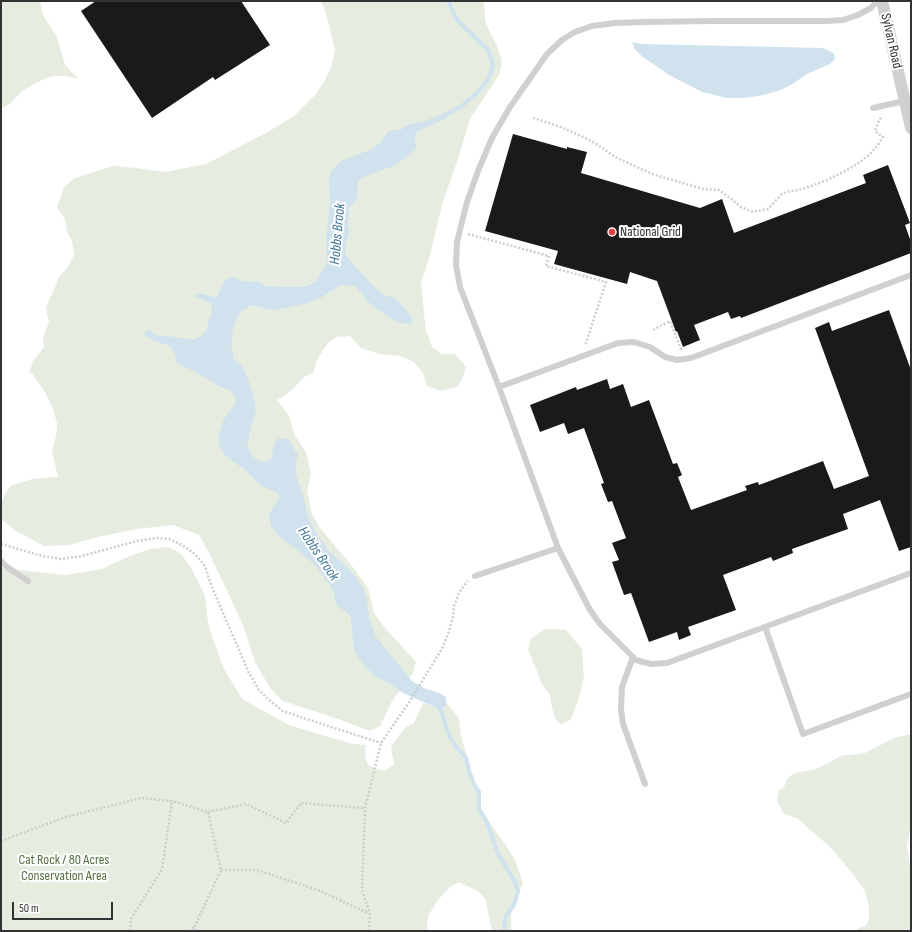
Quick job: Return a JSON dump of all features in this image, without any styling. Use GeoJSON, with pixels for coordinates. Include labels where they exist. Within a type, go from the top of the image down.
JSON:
{"type":"FeatureCollection","features":[{"type":"Feature","properties":{"kind":"street","name":"Sylvan Road"},"geometry":{"type":"LineString","coordinates":[[882,1],[911,128]]}},
{"type":"Feature","properties":{"kind":"lane"},"geometry":{"type":"LineString","coordinates":[[877,1],[871,8],[858,15],[843,20],[827,22],[714,20],[615,23],[592,26],[575,32],[562,40],[547,54],[510,107],[492,138],[467,202],[457,242],[456,265],[460,288],[499,387],[558,548],[596,620],[636,660],[652,664],[667,663],[911,573]]}},
{"type":"Feature","properties":{"kind":"lane"},"geometry":{"type":"LineString","coordinates":[[874,108],[904,101]]}},
{"type":"Feature","properties":{"kind":"lane"},"geometry":{"type":"LineString","coordinates":[[499,387],[618,342],[634,342],[650,347],[665,357],[677,360],[692,358],[911,275]]}},
{"type":"Feature","properties":{"kind":"lane"},"geometry":{"type":"LineString","coordinates":[[475,576],[558,548]]}},
{"type":"Feature","properties":{"kind":"lane"},"geometry":{"type":"LineString","coordinates":[[1,561],[7,567],[28,581]]}},
{"type":"Feature","properties":{"kind":"lane"},"geometry":{"type":"LineString","coordinates":[[765,627],[804,734],[911,694]]}},
{"type":"Feature","properties":{"kind":"lane"},"geometry":{"type":"LineString","coordinates":[[633,657],[622,687],[621,710],[623,724],[645,784]]}},
{"type":"Feature","properties":{"kind":"path"},"geometry":{"type":"LineString","coordinates":[[533,118],[561,127],[579,135],[615,157],[652,174],[703,189],[719,190],[741,207],[753,212],[768,209],[782,194],[786,192],[803,189],[827,180],[858,164],[869,155],[883,137],[875,131],[879,120],[882,116],[887,114]]}},
{"type":"Feature","properties":{"kind":"path"},"geometry":{"type":"LineString","coordinates":[[460,231],[549,256],[546,266],[606,282],[582,356]]}},
{"type":"Feature","properties":{"kind":"path"},"geometry":{"type":"LineString","coordinates":[[653,330],[670,321],[681,349],[688,348]]}},
{"type":"Feature","properties":{"kind":"path"},"geometry":{"type":"LineString","coordinates":[[1,544],[42,556],[61,559],[82,556],[137,541],[156,538],[169,539],[182,545],[195,554],[205,566],[211,585],[249,673],[259,690],[269,700],[283,711],[381,743]]}},
{"type":"Feature","properties":{"kind":"path"},"geometry":{"type":"LineString","coordinates":[[369,931],[370,914],[362,890],[365,808],[381,743],[410,701],[443,647],[449,631],[454,606],[459,593],[466,583],[475,576]]}},
{"type":"Feature","properties":{"kind":"path"},"geometry":{"type":"LineString","coordinates":[[1,841],[63,818],[141,798],[172,801],[208,812],[246,804],[286,823],[301,803],[365,808]]}},
{"type":"Feature","properties":{"kind":"path"},"geometry":{"type":"LineString","coordinates":[[130,931],[132,919],[162,870],[172,801]]}},
{"type":"Feature","properties":{"kind":"path"},"geometry":{"type":"LineString","coordinates":[[189,931],[195,926],[220,870],[208,812]]}},
{"type":"Feature","properties":{"kind":"path"},"geometry":{"type":"LineString","coordinates":[[220,870],[256,870],[318,890],[370,914]]}},
{"type":"Feature","properties":{"kind":"path"},"geometry":{"type":"LineString","coordinates":[[195,926],[196,931]]}},
{"type":"Feature","properties":{"kind":"green space"},"geometry":{"type":"Polygon","coordinates":[[[2,1],[40,1],[43,15],[57,37],[65,65],[79,79],[66,76],[52,76],[22,91],[10,104],[1,109],[2,1]]]}},
{"type":"Feature","properties":{"kind":"green space"},"geometry":{"type":"Polygon","coordinates":[[[320,1],[484,1],[486,24],[497,46],[502,64],[499,75],[470,119],[443,201],[431,251],[421,284],[426,333],[432,347],[442,354],[455,354],[466,367],[462,379],[457,387],[441,391],[427,386],[423,373],[414,362],[400,356],[380,354],[361,348],[350,336],[337,337],[328,343],[316,362],[313,373],[304,377],[294,388],[277,400],[289,416],[295,436],[306,452],[311,474],[307,492],[312,514],[320,528],[352,566],[368,588],[374,613],[386,629],[416,662],[412,675],[391,703],[380,726],[370,731],[283,701],[270,688],[255,662],[244,628],[199,535],[173,525],[137,529],[102,536],[69,545],[44,546],[16,531],[1,519],[1,501],[10,486],[33,479],[58,477],[52,451],[56,436],[57,423],[53,409],[45,392],[31,372],[29,373],[33,361],[44,347],[43,337],[49,322],[46,308],[59,277],[68,267],[74,255],[72,240],[67,232],[65,219],[57,207],[64,187],[75,178],[113,166],[166,172],[206,164],[266,133],[294,116],[315,95],[331,68],[335,50],[325,10],[320,1]]]}},
{"type":"Feature","properties":{"kind":"green space","name":"Cat Rock / 80 Acres Conservation Area"},"geometry":{"type":"Polygon","coordinates":[[[169,547],[181,554],[190,566],[205,595],[208,623],[214,642],[224,669],[242,699],[289,725],[353,744],[366,745],[366,760],[369,766],[384,771],[394,765],[391,746],[406,727],[414,723],[423,703],[432,706],[446,707],[446,702],[459,718],[461,736],[480,806],[515,860],[523,883],[511,914],[511,931],[492,931],[486,900],[478,891],[459,882],[450,887],[438,900],[428,916],[428,931],[1,931],[1,568],[65,575],[102,569],[125,558],[150,549],[169,547]]]}},
{"type":"Feature","properties":{"kind":"green space"},"geometry":{"type":"Polygon","coordinates":[[[547,629],[566,630],[582,649],[584,678],[577,704],[571,719],[561,725],[555,718],[550,695],[543,686],[528,649],[531,639],[547,629]]]}},
{"type":"Feature","properties":{"kind":"green space"},"geometry":{"type":"Polygon","coordinates":[[[911,734],[911,824],[907,846],[911,872],[911,927],[909,931],[857,931],[858,928],[866,926],[869,919],[869,907],[865,891],[830,847],[797,818],[784,814],[777,801],[779,789],[781,790],[784,787],[787,779],[793,774],[813,770],[840,756],[865,753],[894,738],[911,734]]]}},
{"type":"Feature","properties":{"kind":"water"},"geometry":{"type":"Polygon","coordinates":[[[632,42],[642,44],[823,48],[834,53],[835,59],[830,64],[807,74],[791,85],[778,91],[759,96],[727,98],[702,92],[669,75],[635,50],[632,42]]]}},
{"type":"Feature","properties":{"kind":"water"},"geometry":{"type":"Polygon","coordinates":[[[445,113],[447,118],[418,131],[414,138],[417,148],[396,165],[361,178],[358,182],[357,197],[355,202],[349,208],[349,232],[345,247],[346,256],[373,286],[386,296],[395,298],[412,317],[412,324],[399,323],[377,309],[365,299],[362,293],[355,286],[342,285],[322,297],[307,303],[277,310],[251,305],[240,312],[233,329],[231,345],[234,360],[242,366],[246,374],[252,391],[256,410],[247,445],[252,455],[257,460],[266,462],[272,458],[276,440],[280,438],[288,439],[298,455],[296,460],[296,475],[309,520],[329,551],[349,569],[363,587],[367,600],[369,618],[376,637],[413,682],[446,697],[446,707],[432,706],[403,693],[389,683],[376,677],[362,663],[354,650],[351,617],[336,604],[331,587],[316,566],[279,536],[271,526],[269,515],[280,498],[278,493],[260,485],[243,468],[224,454],[220,447],[218,439],[224,419],[236,403],[234,395],[230,390],[220,387],[177,363],[175,354],[170,346],[155,341],[144,335],[148,329],[157,336],[168,336],[193,340],[201,336],[207,330],[212,312],[211,304],[207,301],[194,297],[199,293],[216,298],[225,280],[230,278],[235,277],[240,281],[257,281],[265,286],[284,287],[304,287],[316,282],[327,260],[326,238],[330,205],[329,179],[331,171],[341,161],[372,149],[379,144],[387,132],[400,130],[408,125],[425,121],[445,113]]]}},
{"type":"Feature","properties":{"kind":"building"},"geometry":{"type":"Polygon","coordinates":[[[96,1],[241,1],[270,45],[215,80],[213,77],[152,118],[81,11],[96,1]]]}},
{"type":"Feature","properties":{"kind":"building","name":"National Grid"},"geometry":{"type":"Polygon","coordinates":[[[513,134],[567,149],[567,147],[587,152],[581,173],[700,208],[722,199],[734,233],[866,183],[863,175],[888,165],[910,223],[905,225],[911,242],[911,253],[741,318],[740,316],[731,319],[728,312],[694,325],[700,340],[683,347],[657,281],[630,272],[627,284],[554,264],[558,251],[485,231],[513,134]]]}},
{"type":"Feature","properties":{"kind":"building"},"geometry":{"type":"Polygon","coordinates":[[[889,310],[911,370],[911,547],[899,551],[880,500],[843,514],[848,529],[792,549],[793,553],[773,561],[771,557],[723,575],[736,610],[688,627],[691,635],[679,640],[677,632],[649,642],[631,593],[624,595],[612,562],[619,560],[612,543],[626,538],[612,501],[608,502],[601,484],[604,483],[584,428],[568,434],[564,423],[540,432],[530,405],[576,387],[577,390],[607,379],[610,389],[623,384],[631,407],[649,400],[673,464],[677,463],[682,475],[678,477],[691,510],[747,490],[745,486],[758,482],[759,485],[823,461],[834,489],[869,476],[815,328],[829,322],[832,331],[889,310]]]}},
{"type":"Feature","properties":{"kind":"waterway","name":"Hobbs Brook"},"geometry":{"type":"LineString","coordinates":[[442,117],[463,105],[477,93],[488,80],[493,66],[489,51],[458,21],[449,1]]}},
{"type":"Feature","properties":{"kind":"waterway","name":"Hobbs Brook"},"geometry":{"type":"LineString","coordinates":[[435,704],[440,708],[450,738],[466,758],[469,771],[479,792],[479,809],[488,825],[498,854],[515,882],[518,892],[514,905],[506,916],[505,931]]}},
{"type":"Feature","properties":{"kind":"place","name":"National Grid"},"geometry":{"type":"Point","coordinates":[612,232]}}]}
